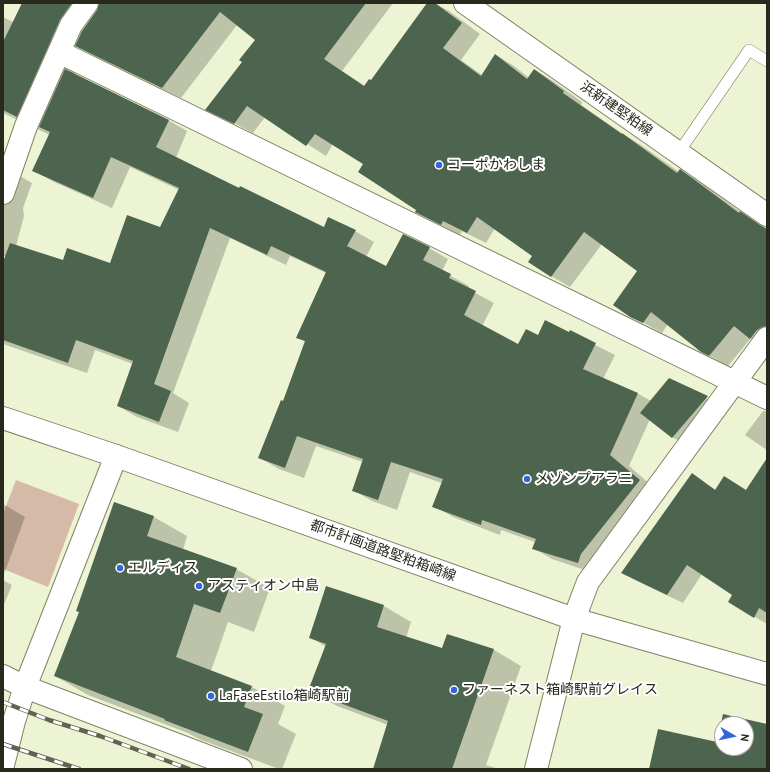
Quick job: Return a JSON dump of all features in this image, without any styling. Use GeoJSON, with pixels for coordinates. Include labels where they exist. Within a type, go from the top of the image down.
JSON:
{"type":"FeatureCollection","features":[{"type":"Feature","properties":{"kind":"street"},"geometry":{"type":"LineString","coordinates":[[3,192],[26,126],[71,25],[88,3]]}},
{"type":"Feature","properties":{"kind":"street","name":"浜新建堅粕線"},"geometry":{"type":"LineString","coordinates":[[465,3],[767,214]]}},
{"type":"Feature","properties":{"kind":"street"},"geometry":{"type":"LineString","coordinates":[[59,52],[767,398]]}},
{"type":"Feature","properties":{"kind":"street"},"geometry":{"type":"LineString","coordinates":[[536,769],[574,619],[588,582],[767,338]]}},
{"type":"Feature","properties":{"kind":"street","name":"都市計画道路堅粕箱崎線"},"geometry":{"type":"LineString","coordinates":[[3,418],[116,456],[574,619],[767,674]]}},
{"type":"Feature","properties":{"kind":"street"},"geometry":{"type":"LineString","coordinates":[[3,765],[14,721],[25,687],[116,456]]}},
{"type":"Feature","properties":{"kind":"street"},"geometry":{"type":"LineString","coordinates":[[3,676],[25,687],[241,769]]}},
{"type":"Feature","properties":{"kind":"lane"},"geometry":{"type":"LineString","coordinates":[[679,152],[749,50],[767,61]]}},
{"type":"Feature","properties":{"kind":"shaded area"},"geometry":{"type":"Polygon","coordinates":[[[16,480],[79,504],[48,587],[3,569],[3,514],[16,480]]]}},
{"type":"Feature","properties":{"kind":"building"},"geometry":{"type":"Polygon","coordinates":[[[22,3],[72,3],[60,20],[17,117],[3,110],[3,42],[22,3]]]}},
{"type":"Feature","properties":{"kind":"building"},"geometry":{"type":"Polygon","coordinates":[[[99,3],[366,3],[324,59],[364,86],[369,79],[371,80],[427,3],[435,3],[462,23],[443,48],[481,76],[495,54],[527,79],[534,69],[564,91],[563,93],[677,173],[680,169],[739,213],[740,211],[767,229],[767,326],[757,330],[750,339],[734,326],[709,356],[701,352],[651,312],[643,323],[630,317],[613,305],[637,271],[584,232],[551,277],[528,262],[532,256],[477,217],[467,233],[443,221],[441,225],[415,212],[416,210],[358,172],[363,164],[315,134],[306,146],[247,106],[234,124],[205,110],[242,62],[239,60],[255,40],[220,12],[162,88],[75,46],[82,31],[97,10],[99,3]]]}},
{"type":"Feature","properties":{"kind":"building"},"geometry":{"type":"Polygon","coordinates":[[[65,69],[169,120],[156,147],[239,188],[240,186],[324,227],[328,217],[356,230],[347,246],[386,266],[403,234],[430,247],[423,260],[451,274],[449,278],[476,291],[464,315],[518,344],[526,329],[538,335],[545,320],[596,343],[583,369],[638,393],[610,455],[640,480],[581,554],[578,563],[532,549],[536,539],[482,520],[481,525],[432,507],[443,479],[391,462],[378,500],[352,491],[363,459],[297,436],[285,468],[258,458],[281,400],[283,401],[305,341],[296,338],[326,272],[271,246],[267,255],[210,228],[154,384],[171,391],[159,422],[117,406],[133,361],[76,340],[68,363],[3,340],[3,262],[10,243],[63,260],[67,248],[110,263],[127,215],[160,227],[179,188],[111,157],[93,198],[32,171],[50,132],[39,127],[65,69]]]}},
{"type":"Feature","properties":{"kind":"building"},"geometry":{"type":"Polygon","coordinates":[[[669,378],[708,396],[672,438],[640,413],[669,378]]]}},
{"type":"Feature","properties":{"kind":"building"},"geometry":{"type":"Polygon","coordinates":[[[767,458],[767,613],[759,608],[754,618],[728,602],[732,595],[687,565],[667,595],[621,573],[692,473],[715,490],[724,476],[746,490],[767,458]]]}},
{"type":"Feature","properties":{"kind":"building"},"geometry":{"type":"Polygon","coordinates":[[[114,502],[154,516],[147,536],[237,568],[220,613],[194,604],[176,657],[252,686],[244,707],[263,714],[248,752],[54,676],[79,612],[76,611],[114,502]]]}},
{"type":"Feature","properties":{"kind":"building"},"geometry":{"type":"Polygon","coordinates":[[[326,586],[384,605],[377,627],[442,648],[447,634],[494,649],[452,769],[373,769],[388,721],[308,691],[326,644],[309,638],[326,586]]]}},
{"type":"Feature","properties":{"kind":"building"},"geometry":{"type":"Polygon","coordinates":[[[754,721],[767,724],[767,769],[649,769],[658,729],[714,741],[714,756],[754,756],[754,721]]]}},
{"type":"Feature","properties":{"kind":"railway"},"geometry":{"type":"LineString","coordinates":[[3,702],[49,720],[100,736],[189,769]]}},
{"type":"Feature","properties":{"kind":"railway"},"geometry":{"type":"LineString","coordinates":[[3,744],[79,769]]}},
{"type":"Feature","properties":{"kind":"place","name":"コーポかわしま"},"geometry":{"type":"Point","coordinates":[439,165]}},
{"type":"Feature","properties":{"kind":"place","name":"メゾンプアラニ"},"geometry":{"type":"Point","coordinates":[527,479]}},
{"type":"Feature","properties":{"kind":"place","name":"エルディス"},"geometry":{"type":"Point","coordinates":[120,568]}},
{"type":"Feature","properties":{"kind":"place","name":"アスティオン中島"},"geometry":{"type":"Point","coordinates":[199,586]}},
{"type":"Feature","properties":{"kind":"place","name":"ファーネスト箱崎駅前グレイス"},"geometry":{"type":"Point","coordinates":[454,690]}},
{"type":"Feature","properties":{"kind":"place","name":"LaFaseEstilo箱崎駅前"},"geometry":{"type":"Point","coordinates":[211,696]}}]}
